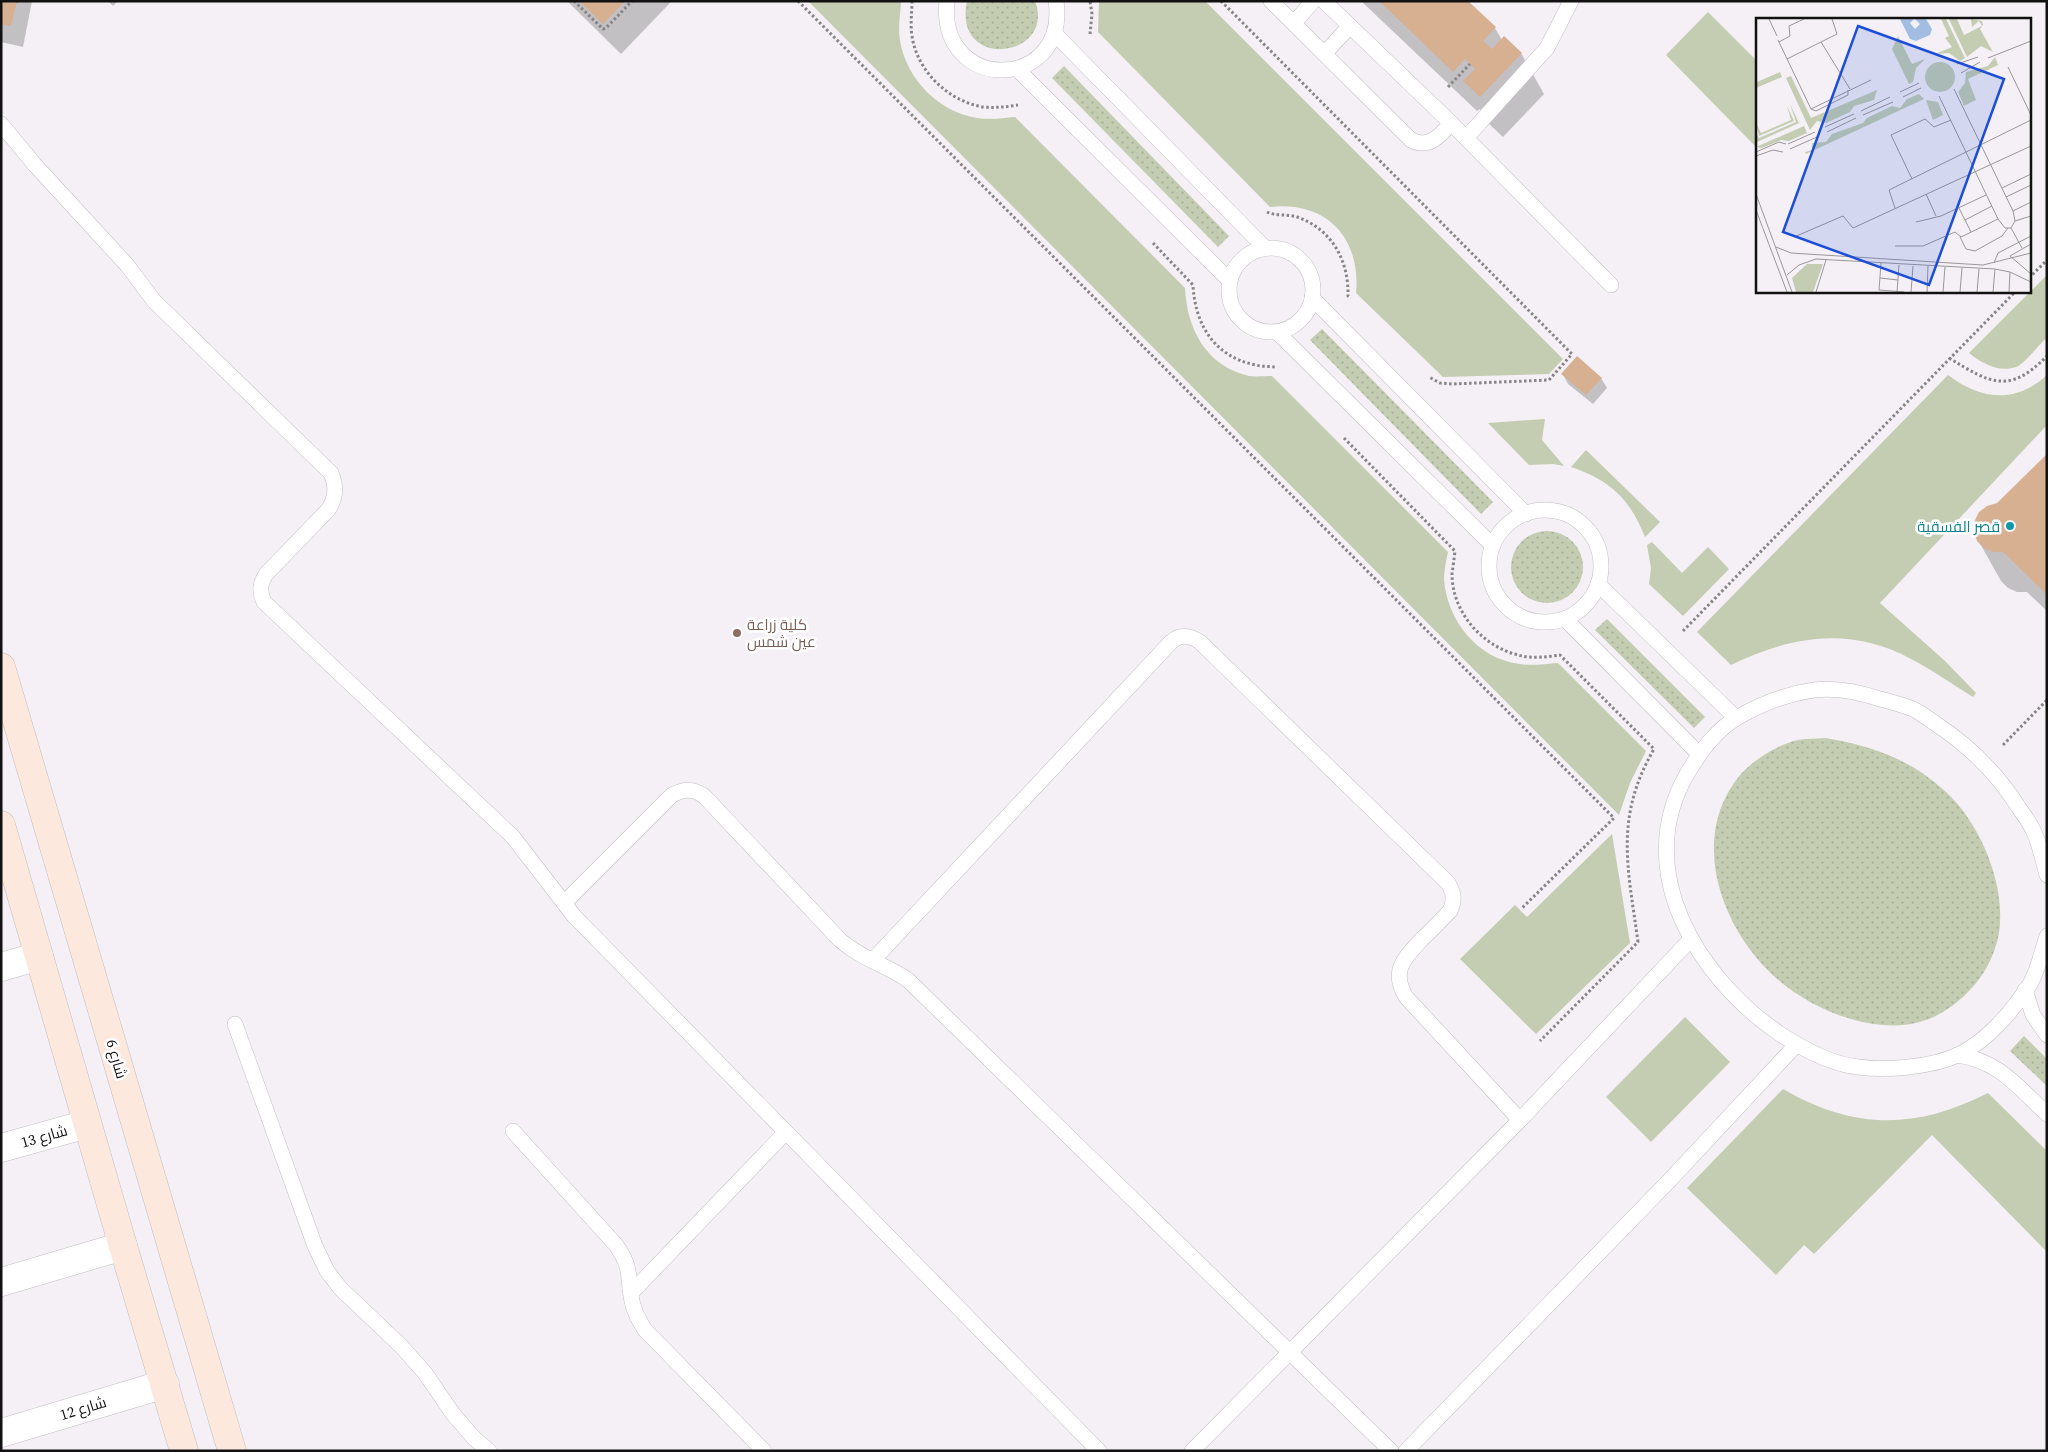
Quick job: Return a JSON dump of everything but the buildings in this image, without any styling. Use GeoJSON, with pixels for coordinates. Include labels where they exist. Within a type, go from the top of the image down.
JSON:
{"type":"FeatureCollection","features":[{"type":"Feature","properties":{"kind":"main road","name":"شارع 6"},"geometry":{"type":"LineString","coordinates":[[1,667],[232,1451]]}},
{"type":"Feature","properties":{"kind":"main road"},"geometry":{"type":"LineString","coordinates":[[1,825],[184,1451]]}},
{"type":"Feature","properties":{"kind":"street"},"geometry":{"type":"LineString","coordinates":[[1,967],[39,956]]}},
{"type":"Feature","properties":{"kind":"street","name":"شارع 13"},"geometry":{"type":"LineString","coordinates":[[1,1148],[87,1124]]}},
{"type":"Feature","properties":{"kind":"street"},"geometry":{"type":"LineString","coordinates":[[1,1282],[123,1246]]}},
{"type":"Feature","properties":{"kind":"street","name":"شارع 12"},"geometry":{"type":"LineString","coordinates":[[1,1433],[164,1384]]}},
{"type":"Feature","properties":{"kind":"lane"},"geometry":{"type":"LineString","coordinates":[[947,1],[946,16],[949,33],[956,48],[968,60],[983,68],[1000,71],[1017,69],[1029,64],[1040,57],[1049,46],[1055,34],[1058,18],[1056,1]]}},
{"type":"Feature","properties":{"kind":"lane"},"geometry":{"type":"LineString","coordinates":[[1271,1],[1411,140],[1418,143],[1433,141],[1451,123]]}},
{"type":"Feature","properties":{"kind":"lane"},"geometry":{"type":"LineString","coordinates":[[1294,23],[1313,1]]}},
{"type":"Feature","properties":{"kind":"lane"},"geometry":{"type":"LineString","coordinates":[[1324,1],[1451,123],[1612,285]]}},
{"type":"Feature","properties":{"kind":"lane"},"geometry":{"type":"LineString","coordinates":[[1466,138],[1544,52],[1572,1]]}},
{"type":"Feature","properties":{"kind":"lane"},"geometry":{"type":"LineString","coordinates":[[1325,53],[1350,26]]}},
{"type":"Feature","properties":{"kind":"lane"},"geometry":{"type":"LineString","coordinates":[[1055,34],[1265,248]]}},
{"type":"Feature","properties":{"kind":"lane"},"geometry":{"type":"LineString","coordinates":[[1017,69],[1230,280]]}},
{"type":"Feature","properties":{"kind":"lane"},"geometry":{"type":"LineString","coordinates":[[1,124],[35,165],[127,265],[154,301],[331,473],[336,491],[333,501],[328,510],[266,574],[260,583],[260,593],[264,602],[513,838],[581,923],[1099,1451]]}},
{"type":"Feature","properties":{"kind":"lane"},"geometry":{"type":"LineString","coordinates":[[1265,248],[1287,251],[1297,257],[1310,276],[1313,286],[1312,298],[1304,317],[1287,329],[1277,332],[1254,329],[1240,319],[1230,304],[1228,292],[1230,280],[1239,262],[1255,250],[1265,248]]}},
{"type":"Feature","properties":{"kind":"lane"},"geometry":{"type":"LineString","coordinates":[[1312,298],[1526,514]]}},
{"type":"Feature","properties":{"kind":"lane"},"geometry":{"type":"LineString","coordinates":[[1277,332],[1493,546]]}},
{"type":"Feature","properties":{"kind":"lane"},"geometry":{"type":"LineString","coordinates":[[1541,510],[1556,511],[1571,516],[1584,526],[1594,538],[1600,553],[1601,569],[1598,584],[1586,605],[1576,614],[1550,622],[1537,622],[1523,618],[1500,600],[1494,588],[1489,560],[1493,546],[1505,526],[1526,514],[1541,510]]}},
{"type":"Feature","properties":{"kind":"lane"},"geometry":{"type":"LineString","coordinates":[[1598,584],[1736,718]]}},
{"type":"Feature","properties":{"kind":"lane"},"geometry":{"type":"LineString","coordinates":[[1564,619],[1699,754]]}},
{"type":"Feature","properties":{"kind":"lane"},"geometry":{"type":"LineString","coordinates":[[873,960],[1171,642],[1177,637],[1193,637],[1448,883],[1454,896],[1453,904],[1450,910],[1405,958],[1399,973],[1401,989],[1520,1120]]}},
{"type":"Feature","properties":{"kind":"lane"},"geometry":{"type":"LineString","coordinates":[[2047,875],[2034,832],[2003,783],[1962,741],[1913,709],[1858,692],[1816,690],[1774,698],[1736,718],[1714,736],[1699,754],[1677,792],[1668,828],[1666,865],[1674,903],[1691,939],[1719,981],[1754,1017],[1796,1045],[1825,1058],[1856,1067],[1908,1068],[1957,1055],[1983,1038],[2006,1016],[2031,982],[2047,936]]}},
{"type":"Feature","properties":{"kind":"lane"},"geometry":{"type":"LineString","coordinates":[[564,903],[672,795],[679,791],[688,790],[696,791],[704,796],[840,940],[850,949],[908,980],[1392,1451]]}},
{"type":"Feature","properties":{"kind":"lane"},"geometry":{"type":"LineString","coordinates":[[1192,1451],[1520,1120],[1691,939]]}},
{"type":"Feature","properties":{"kind":"lane"},"geometry":{"type":"LineString","coordinates":[[2025,990],[2033,1015],[2047,1035]]}},
{"type":"Feature","properties":{"kind":"lane"},"geometry":{"type":"LineString","coordinates":[[235,1024],[315,1246],[327,1271],[340,1288],[358,1303],[407,1353],[425,1373],[453,1414],[489,1451]]}},
{"type":"Feature","properties":{"kind":"lane"},"geometry":{"type":"LineString","coordinates":[[1406,1451],[1668,1182],[1796,1045]]}},
{"type":"Feature","properties":{"kind":"lane"},"geometry":{"type":"LineString","coordinates":[[1957,1055],[1972,1057],[1999,1069],[2047,1114]]}},
{"type":"Feature","properties":{"kind":"lane"},"geometry":{"type":"LineString","coordinates":[[513,1131],[624,1256],[629,1268],[630,1293],[633,1306],[645,1330],[764,1451]]}},
{"type":"Feature","properties":{"kind":"lane"},"geometry":{"type":"LineString","coordinates":[[630,1293],[786,1132]]}},
{"type":"Feature","properties":{"kind":"path"},"geometry":{"type":"LineString","coordinates":[[574,1],[603,29],[632,1]]}},
{"type":"Feature","properties":{"kind":"path"},"geometry":{"type":"LineString","coordinates":[[798,1],[1614,818],[1522,908]]}},
{"type":"Feature","properties":{"kind":"path"},"geometry":{"type":"LineString","coordinates":[[912,1],[910,19],[912,37],[917,54],[925,70],[937,83],[950,94],[975,104],[1001,108],[1019,105]]}},
{"type":"Feature","properties":{"kind":"path"},"geometry":{"type":"LineString","coordinates":[[1090,1],[1092,14],[1090,35]]}},
{"type":"Feature","properties":{"kind":"path"},"geometry":{"type":"LineString","coordinates":[[1221,1],[1572,354],[1549,380],[1452,384],[1440,383],[1425,374]]}},
{"type":"Feature","properties":{"kind":"path"},"geometry":{"type":"LineString","coordinates":[[1261,206],[1268,213],[1297,217],[1322,231],[1340,253],[1348,281],[1348,296],[1355,303]]}},
{"type":"Feature","properties":{"kind":"path"},"geometry":{"type":"LineString","coordinates":[[1146,236],[1193,285],[1194,303],[1199,321],[1209,337],[1222,350],[1238,360],[1256,365],[1274,366],[1281,374]]}},
{"type":"Feature","properties":{"kind":"path"},"geometry":{"type":"LineString","coordinates":[[2030,277],[2047,260]]}},
{"type":"Feature","properties":{"kind":"path"},"geometry":{"type":"LineString","coordinates":[[1666,649],[2015,292]]}},
{"type":"Feature","properties":{"kind":"path"},"geometry":{"type":"LineString","coordinates":[[1950,358],[1984,378],[2003,381],[2022,377],[2047,356]]}},
{"type":"Feature","properties":{"kind":"path"},"geometry":{"type":"LineString","coordinates":[[1344,438],[1455,551],[1452,575],[1455,594],[1462,611],[1472,627],[1494,645],[1519,656],[1538,658],[1560,655],[1654,749],[1636,784],[1627,823],[1627,863],[1638,942],[1540,1041]]}},
{"type":"Feature","properties":{"kind":"path"},"geometry":{"type":"LineString","coordinates":[[1985,764],[2047,700]]}},
{"type":"Feature","properties":{"kind":"green space"},"geometry":{"type":"Polygon","coordinates":[[[808,1],[899,1],[901,3],[899,36],[904,55],[917,81],[927,92],[950,109],[963,115],[987,119],[1015,117],[1185,288],[1190,318],[1202,344],[1210,355],[1234,371],[1249,376],[1272,376],[1448,552],[1444,576],[1446,594],[1458,623],[1467,635],[1478,646],[1505,661],[1530,665],[1558,663],[1646,751],[1630,783],[1619,815],[808,1]]]}},
{"type":"Feature","properties":{"kind":"green space"},"geometry":{"type":"Polygon","coordinates":[[[967,1],[1035,1],[1038,20],[1032,35],[1019,45],[1004,49],[988,47],[974,39],[967,24],[967,1]]]}},
{"type":"Feature","properties":{"kind":"green space"},"geometry":{"type":"Polygon","coordinates":[[[1099,1],[1205,1],[1563,359],[1549,374],[1443,377],[1356,293],[1356,273],[1353,255],[1346,240],[1336,227],[1323,217],[1308,210],[1290,207],[1270,207],[1098,32],[1099,1]]]}},
{"type":"Feature","properties":{"kind":"green space"},"geometry":{"type":"Polygon","coordinates":[[[1708,12],[1756,60],[1756,147],[1666,55],[1708,12]]]}},
{"type":"Feature","properties":{"kind":"green space"},"geometry":{"type":"Polygon","coordinates":[[[1064,66],[1229,236],[1218,247],[1052,78],[1064,66]]]}},
{"type":"Feature","properties":{"kind":"green space"},"geometry":{"type":"Polygon","coordinates":[[[2047,275],[2047,337],[2027,358],[2016,367],[2003,369],[1991,366],[1969,353],[2047,275]]]}},
{"type":"Feature","properties":{"kind":"green space"},"geometry":{"type":"Polygon","coordinates":[[[1322,329],[1493,502],[1481,514],[1310,340],[1322,329]]]}},
{"type":"Feature","properties":{"kind":"green space"},"geometry":{"type":"Polygon","coordinates":[[[1948,375],[1973,390],[1985,394],[1998,395],[2023,391],[2047,375],[2047,425],[1880,603],[1945,661],[1976,693],[1973,697],[1919,663],[1888,649],[1866,642],[1843,639],[1821,639],[1776,647],[1731,665],[1697,632],[1948,375]]]}},
{"type":"Feature","properties":{"kind":"green space"},"geometry":{"type":"Polygon","coordinates":[[[1545,419],[1542,440],[1564,466],[1553,464],[1529,465],[1488,423],[1545,419]]]}},
{"type":"Feature","properties":{"kind":"green space"},"geometry":{"type":"Polygon","coordinates":[[[1586,450],[1660,522],[1645,537],[1633,512],[1617,493],[1597,478],[1571,467],[1586,450]]]}},
{"type":"Feature","properties":{"kind":"green space"},"geometry":{"type":"Polygon","coordinates":[[[1547,531],[1561,534],[1573,541],[1580,553],[1583,567],[1580,581],[1573,593],[1561,600],[1547,603],[1533,600],[1521,593],[1514,581],[1511,567],[1514,553],[1521,541],[1533,534],[1547,531]]]}},
{"type":"Feature","properties":{"kind":"green space"},"geometry":{"type":"Polygon","coordinates":[[[1652,542],[1682,573],[1708,547],[1729,569],[1683,616],[1649,584],[1651,568],[1647,545],[1652,542]]]}},
{"type":"Feature","properties":{"kind":"green space"},"geometry":{"type":"Polygon","coordinates":[[[1607,619],[1705,717],[1694,728],[1595,630],[1607,619]]]}},
{"type":"Feature","properties":{"kind":"green space"},"geometry":{"type":"Polygon","coordinates":[[[1825,738],[1859,745],[1890,756],[1919,771],[1932,781],[1958,804],[1968,818],[1978,834],[1993,869],[2000,905],[1999,932],[1994,951],[1986,969],[1974,986],[1953,1005],[1932,1018],[1907,1025],[1888,1026],[1870,1023],[1851,1019],[1824,1009],[1798,995],[1775,977],[1755,956],[1740,935],[1720,890],[1715,866],[1714,842],[1718,818],[1727,795],[1741,774],[1760,758],[1782,745],[1801,739],[1825,738]]]}},
{"type":"Feature","properties":{"kind":"green space"},"geometry":{"type":"Polygon","coordinates":[[[1612,834],[1630,943],[1536,1034],[1460,959],[1515,905],[1527,917],[1612,834]]]}},
{"type":"Feature","properties":{"kind":"green space"},"geometry":{"type":"Polygon","coordinates":[[[1685,1017],[1730,1062],[1651,1142],[1606,1097],[1685,1017]]]}},
{"type":"Feature","properties":{"kind":"green space"},"geometry":{"type":"Polygon","coordinates":[[[2024,1036],[2047,1059],[2047,1086],[2010,1051],[2024,1036]]]}},
{"type":"Feature","properties":{"kind":"green space"},"geometry":{"type":"Polygon","coordinates":[[[1783,1089],[1835,1112],[1860,1118],[1885,1120],[1910,1119],[1935,1114],[1988,1093],[2047,1151],[2047,1252],[1932,1135],[1814,1254],[1804,1245],[1776,1275],[1687,1188],[1783,1089]]]}},
{"type":"Feature","properties":{"kind":"place","name":"قصر الفسقية"},"geometry":{"type":"Point","coordinates":[2010,526]}},
{"type":"Feature","properties":{"kind":"place","name":"كلية زراعة عين شمس"},"geometry":{"type":"Point","coordinates":[737,633]}}]}
